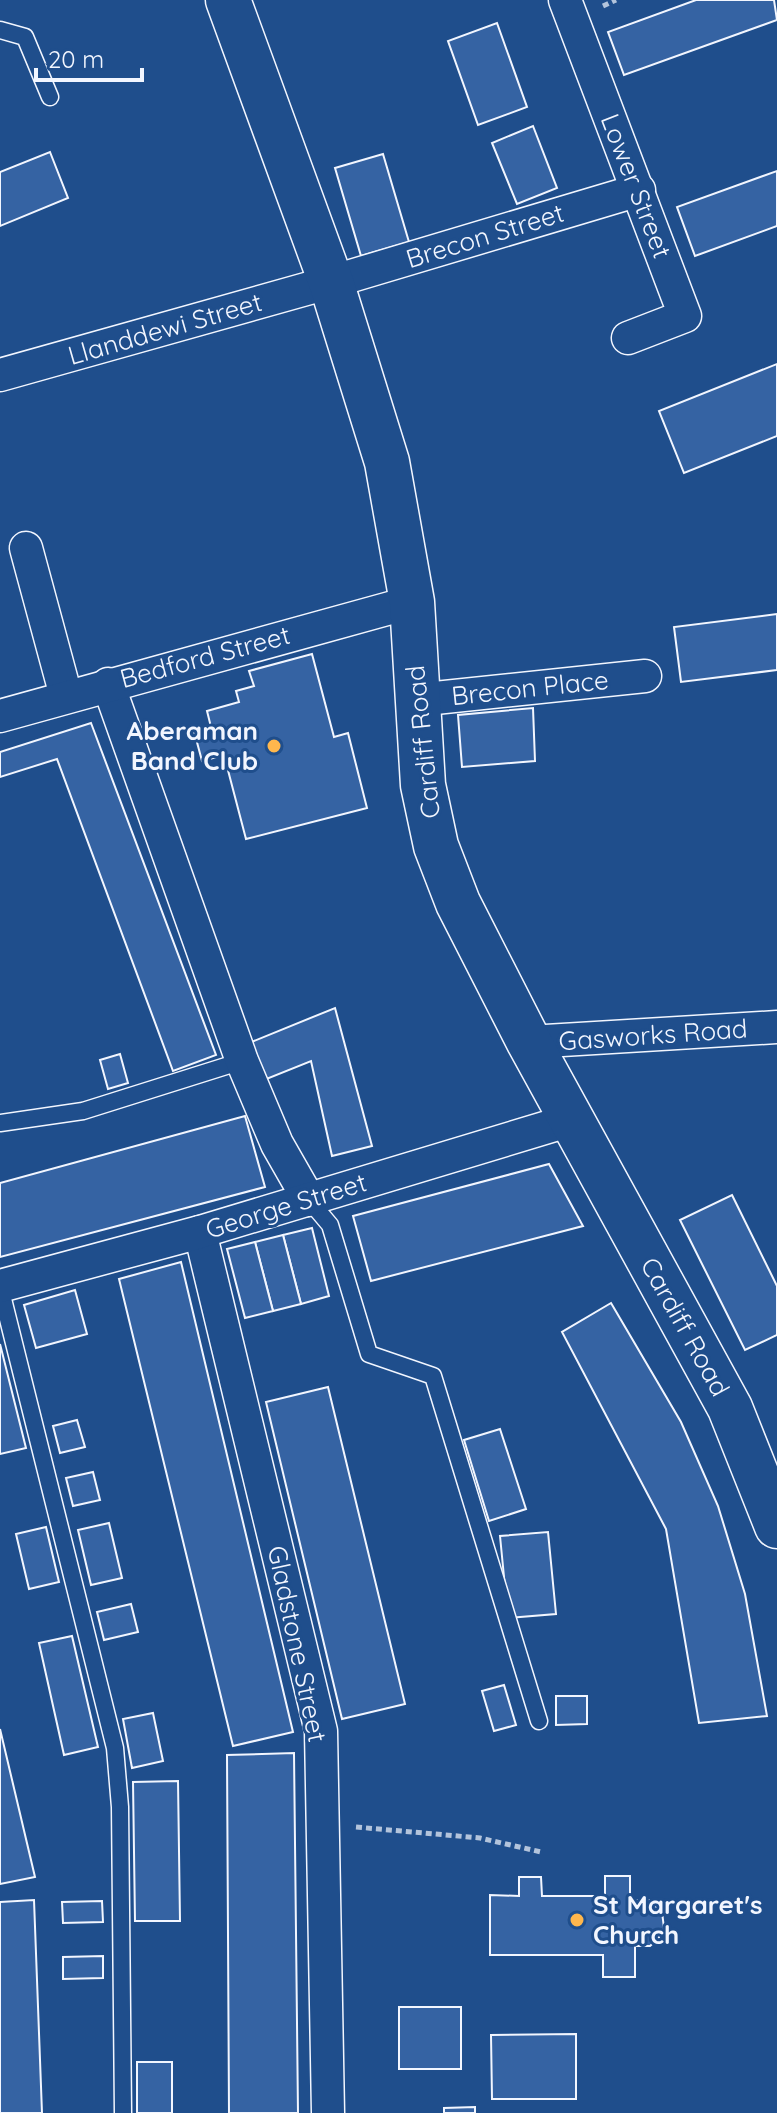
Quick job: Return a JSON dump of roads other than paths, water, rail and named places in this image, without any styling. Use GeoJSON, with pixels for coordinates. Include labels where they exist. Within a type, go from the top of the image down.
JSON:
{"type":"FeatureCollection","features":[{"type":"Feature","properties":{"kind":"main road","name":"Cardiff Road"},"geometry":{"type":"LineString","coordinates":[[228,0],[331,282],[387,462],[412,602],[423,785],[436,846],[458,903],[529,1042],[730,1408],[777,1526]]}},
{"type":"Feature","properties":{"kind":"street","name":"Lower Street"},"geometry":{"type":"LineString","coordinates":[[565,0],[685,316],[628,338]]}},
{"type":"Feature","properties":{"kind":"street","name":"Brecon Street"},"geometry":{"type":"LineString","coordinates":[[331,282],[639,190]]}},
{"type":"Feature","properties":{"kind":"street","name":"Llanddewi Street"},"geometry":{"type":"LineString","coordinates":[[0,375],[331,282]]}},
{"type":"Feature","properties":{"kind":"street"},"geometry":{"type":"LineString","coordinates":[[26,548],[66,696]]}},
{"type":"Feature","properties":{"kind":"street","name":"Bedford Street"},"geometry":{"type":"LineString","coordinates":[[0,716],[412,602]]}},
{"type":"Feature","properties":{"kind":"street","name":"Brecon Place"},"geometry":{"type":"LineString","coordinates":[[416,700],[645,676]]}},
{"type":"Feature","properties":{"kind":"street"},"geometry":{"type":"LineString","coordinates":[[108,684],[242,1061],[277,1144],[309,1200]]}},
{"type":"Feature","properties":{"kind":"street","name":"Gasworks Road"},"geometry":{"type":"LineString","coordinates":[[529,1042],[777,1027]]}},
{"type":"Feature","properties":{"kind":"street","name":"George Street"},"geometry":{"type":"LineString","coordinates":[[0,1286],[200,1232],[571,1120]]}},
{"type":"Feature","properties":{"kind":"street","name":"Gladstone Street"},"geometry":{"type":"LineString","coordinates":[[200,1232],[321,1731],[328,2113]]}},
{"type":"Feature","properties":{"kind":"lane"},"geometry":{"type":"LineString","coordinates":[[0,30],[25,37],[50,97]]}},
{"type":"Feature","properties":{"kind":"lane"},"geometry":{"type":"LineString","coordinates":[[0,1123],[83,1111],[242,1061]]}},
{"type":"Feature","properties":{"kind":"lane"},"geometry":{"type":"LineString","coordinates":[[309,1200],[330,1225],[369,1354],[433,1376],[539,1721]]}},
{"type":"Feature","properties":{"kind":"lane"},"geometry":{"type":"LineString","coordinates":[[0,1286],[115,1748],[120,1807],[123,2113]]}},
{"type":"Feature","properties":{"kind":"place","name":"Aberaman Band Club"},"geometry":{"type":"Point","coordinates":[274,746]}},
{"type":"Feature","properties":{"kind":"place","name":"St Margaret's Church"},"geometry":{"type":"Point","coordinates":[577,1920]}}]}
